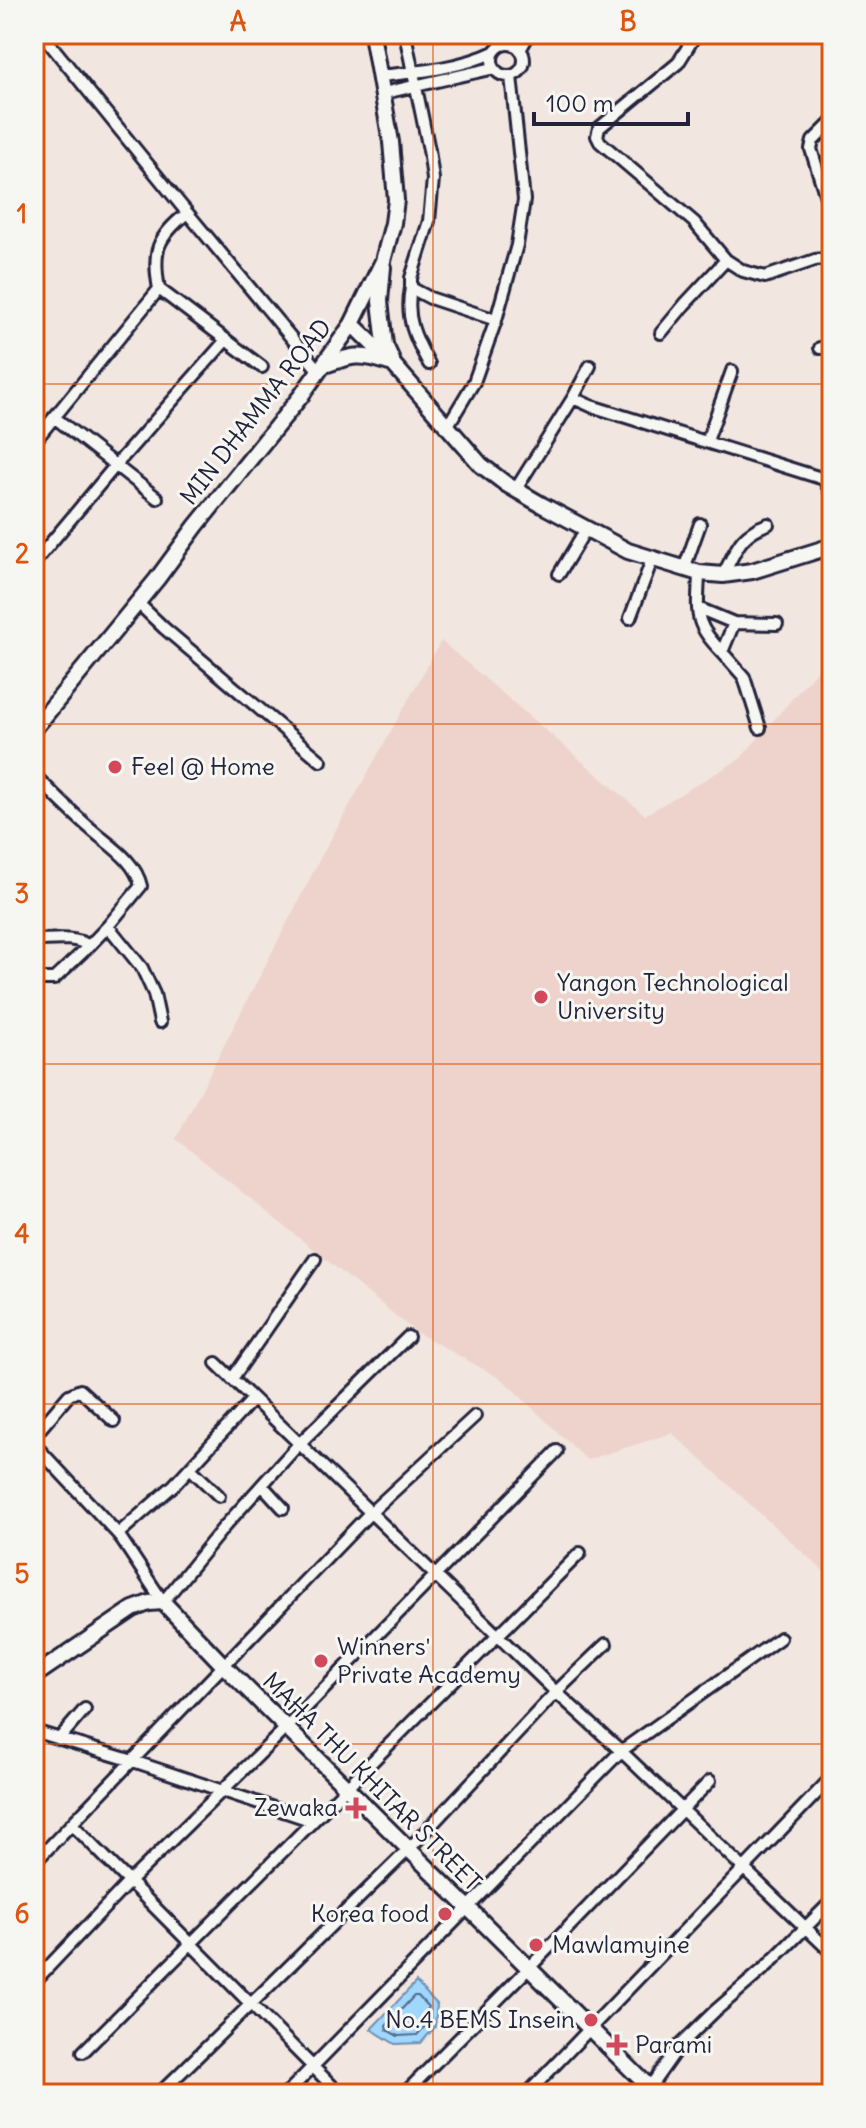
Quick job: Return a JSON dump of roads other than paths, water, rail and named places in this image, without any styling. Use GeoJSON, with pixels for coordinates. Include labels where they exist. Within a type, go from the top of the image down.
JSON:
{"type":"FeatureCollection","features":[{"type":"Feature","properties":{"kind":"main road","name":"MIN DHAMMA ROAD"},"geometry":{"type":"LineString","coordinates":[[35,725],[138,603],[321,368],[352,324],[383,261],[396,200],[384,93],[372,34]]}},
{"type":"Feature","properties":{"kind":"main road"},"geometry":{"type":"LineString","coordinates":[[383,261],[380,301],[385,345],[393,364]]}},
{"type":"Feature","properties":{"kind":"main road"},"geometry":{"type":"LineString","coordinates":[[352,324],[393,364],[481,465],[516,489],[628,551],[699,573],[723,575],[752,571],[832,546]]}},
{"type":"Feature","properties":{"kind":"main road"},"geometry":{"type":"LineString","coordinates":[[321,368],[353,355],[374,357],[393,364]]}},
{"type":"Feature","properties":{"kind":"main road"},"geometry":{"type":"LineString","coordinates":[[34,1676],[133,1609],[163,1602]]}},
{"type":"Feature","properties":{"kind":"main road","name":"MAHA THU KHITAR STREET"},"geometry":{"type":"LineString","coordinates":[[163,1602],[652,2092]]}},
{"type":"Feature","properties":{"kind":"street"},"geometry":{"type":"LineString","coordinates":[[42,34],[187,213],[321,368]]}},
{"type":"Feature","properties":{"kind":"street"},"geometry":{"type":"LineString","coordinates":[[405,34],[433,179],[429,221],[411,278],[407,306],[415,339],[429,364]]}},
{"type":"Feature","properties":{"kind":"street"},"geometry":{"type":"LineString","coordinates":[[520,50],[529,34]]}},
{"type":"Feature","properties":{"kind":"street"},"geometry":{"type":"LineString","coordinates":[[696,34],[678,63],[599,128],[597,136],[600,142],[694,222],[726,260],[743,271],[765,277],[815,260],[832,258]]}},
{"type":"Feature","properties":{"kind":"street"},"geometry":{"type":"LineString","coordinates":[[380,76],[479,59],[499,44],[508,43],[520,50],[524,60],[520,70],[511,76],[501,75],[492,63],[499,44]]}},
{"type":"Feature","properties":{"kind":"street"},"geometry":{"type":"LineString","coordinates":[[384,93],[494,68]]}},
{"type":"Feature","properties":{"kind":"street"},"geometry":{"type":"LineString","coordinates":[[447,427],[474,382],[496,320],[517,245],[524,200],[511,76]]}},
{"type":"Feature","properties":{"kind":"street"},"geometry":{"type":"LineString","coordinates":[[832,122],[813,141],[811,149],[832,225]]}},
{"type":"Feature","properties":{"kind":"street"},"geometry":{"type":"LineString","coordinates":[[187,213],[169,228],[160,242],[155,264],[159,289],[262,367]]}},
{"type":"Feature","properties":{"kind":"street"},"geometry":{"type":"LineString","coordinates":[[661,333],[726,260]]}},
{"type":"Feature","properties":{"kind":"street"},"geometry":{"type":"LineString","coordinates":[[411,288],[430,298],[496,320]]}},
{"type":"Feature","properties":{"kind":"street"},"geometry":{"type":"LineString","coordinates":[[34,442],[159,289]]}},
{"type":"Feature","properties":{"kind":"street"},"geometry":{"type":"LineString","coordinates":[[34,563],[226,340]]}},
{"type":"Feature","properties":{"kind":"street"},"geometry":{"type":"LineString","coordinates":[[516,489],[590,366]]}},
{"type":"Feature","properties":{"kind":"street"},"geometry":{"type":"LineString","coordinates":[[707,441],[732,371]]}},
{"type":"Feature","properties":{"kind":"street"},"geometry":{"type":"LineString","coordinates":[[573,398],[824,479],[832,495]]}},
{"type":"Feature","properties":{"kind":"street"},"geometry":{"type":"LineString","coordinates":[[54,417],[157,498]]}},
{"type":"Feature","properties":{"kind":"street"},"geometry":{"type":"LineString","coordinates":[[824,479],[832,458]]}},
{"type":"Feature","properties":{"kind":"street"},"geometry":{"type":"LineString","coordinates":[[684,569],[700,524]]}},
{"type":"Feature","properties":{"kind":"street"},"geometry":{"type":"LineString","coordinates":[[723,575],[743,537],[768,524]]}},
{"type":"Feature","properties":{"kind":"street"},"geometry":{"type":"LineString","coordinates":[[559,574],[586,529]]}},
{"type":"Feature","properties":{"kind":"street"},"geometry":{"type":"LineString","coordinates":[[630,618],[652,560]]}},
{"type":"Feature","properties":{"kind":"street"},"geometry":{"type":"LineString","coordinates":[[699,573],[699,622],[705,635],[744,677],[760,728]]}},
{"type":"Feature","properties":{"kind":"street"},"geometry":{"type":"LineString","coordinates":[[138,603],[321,761]]}},
{"type":"Feature","properties":{"kind":"street"},"geometry":{"type":"LineString","coordinates":[[698,608],[734,623],[777,624]]}},
{"type":"Feature","properties":{"kind":"street"},"geometry":{"type":"LineString","coordinates":[[722,652],[734,623]]}},
{"type":"Feature","properties":{"kind":"street"},"geometry":{"type":"LineString","coordinates":[[34,775],[126,858],[139,875],[141,886],[108,926],[54,979],[34,979]]}},
{"type":"Feature","properties":{"kind":"street"},"geometry":{"type":"LineString","coordinates":[[108,926],[142,968],[154,994],[160,1022]]}},
{"type":"Feature","properties":{"kind":"street"},"geometry":{"type":"LineString","coordinates":[[43,940],[61,938],[89,946]]}},
{"type":"Feature","properties":{"kind":"street"},"geometry":{"type":"LineString","coordinates":[[232,1379],[315,1259]]}},
{"type":"Feature","properties":{"kind":"street"},"geometry":{"type":"LineString","coordinates":[[34,1444],[118,1534],[163,1602],[224,1527],[299,1444],[408,1337]]}},
{"type":"Feature","properties":{"kind":"street"},"geometry":{"type":"LineString","coordinates":[[216,1363],[369,1514],[832,1953]]}},
{"type":"Feature","properties":{"kind":"street"},"geometry":{"type":"LineString","coordinates":[[34,1436],[69,1395],[80,1390],[114,1421]]}},
{"type":"Feature","properties":{"kind":"street"},"geometry":{"type":"LineString","coordinates":[[118,1534],[174,1485],[253,1399]]}},
{"type":"Feature","properties":{"kind":"street"},"geometry":{"type":"LineString","coordinates":[[34,1863],[369,1514],[475,1416]]}},
{"type":"Feature","properties":{"kind":"street"},"geometry":{"type":"LineString","coordinates":[[34,1982],[129,1882],[287,1727],[557,1451]]}},
{"type":"Feature","properties":{"kind":"street"},"geometry":{"type":"LineString","coordinates":[[190,1468],[219,1496]]}},
{"type":"Feature","properties":{"kind":"street"},"geometry":{"type":"LineString","coordinates":[[262,1485],[283,1508]]}},
{"type":"Feature","properties":{"kind":"street"},"geometry":{"type":"LineString","coordinates":[[83,2052],[580,1553]]}},
{"type":"Feature","properties":{"kind":"street"},"geometry":{"type":"LineString","coordinates":[[286,2094],[621,1751],[780,1638]]}},
{"type":"Feature","properties":{"kind":"street"},"geometry":{"type":"LineString","coordinates":[[159,2094],[409,1849],[556,1692],[606,1644]]}},
{"type":"Feature","properties":{"kind":"street"},"geometry":{"type":"LineString","coordinates":[[59,1739],[85,1709]]}},
{"type":"Feature","properties":{"kind":"street"},"geometry":{"type":"LineString","coordinates":[[36,1734],[133,1761],[313,1821]]}},
{"type":"Feature","properties":{"kind":"street"},"geometry":{"type":"LineString","coordinates":[[527,2094],[832,1777]]}},
{"type":"Feature","properties":{"kind":"street"},"geometry":{"type":"LineString","coordinates":[[404,2094],[710,1781]]}},
{"type":"Feature","properties":{"kind":"street"},"geometry":{"type":"LineString","coordinates":[[72,1824],[340,2094]]}},
{"type":"Feature","properties":{"kind":"street"},"geometry":{"type":"LineString","coordinates":[[652,2092],[659,2072],[679,2046],[832,1901]]}},
{"type":"Feature","properties":{"kind":"water"},"geometry":{"type":"Polygon","coordinates":[[[416,1982],[437,2004],[435,2027],[421,2043],[395,2044],[371,2029],[416,1982]]]}},
{"type":"Feature","properties":{"kind":"place","name":"Feel @ Home"},"geometry":{"type":"Point","coordinates":[115,767]}},
{"type":"Feature","properties":{"kind":"place","name":"Yangon Technological University"},"geometry":{"type":"Point","coordinates":[541,997]}},
{"type":"Feature","properties":{"kind":"place","name":"Winners' Private Academy"},"geometry":{"type":"Point","coordinates":[321,1661]}},
{"type":"Feature","properties":{"kind":"place","name":"Zewaka"},"geometry":{"type":"Point","coordinates":[356,1808]}},
{"type":"Feature","properties":{"kind":"place","name":"Korea food"},"geometry":{"type":"Point","coordinates":[445,1914]}},
{"type":"Feature","properties":{"kind":"place","name":"Mawlamyine"},"geometry":{"type":"Point","coordinates":[536,1945]}},
{"type":"Feature","properties":{"kind":"place","name":"No.4 BEMS Insein"},"geometry":{"type":"Point","coordinates":[591,2020]}},
{"type":"Feature","properties":{"kind":"place","name":"Parami"},"geometry":{"type":"Point","coordinates":[617,2045]}}]}
